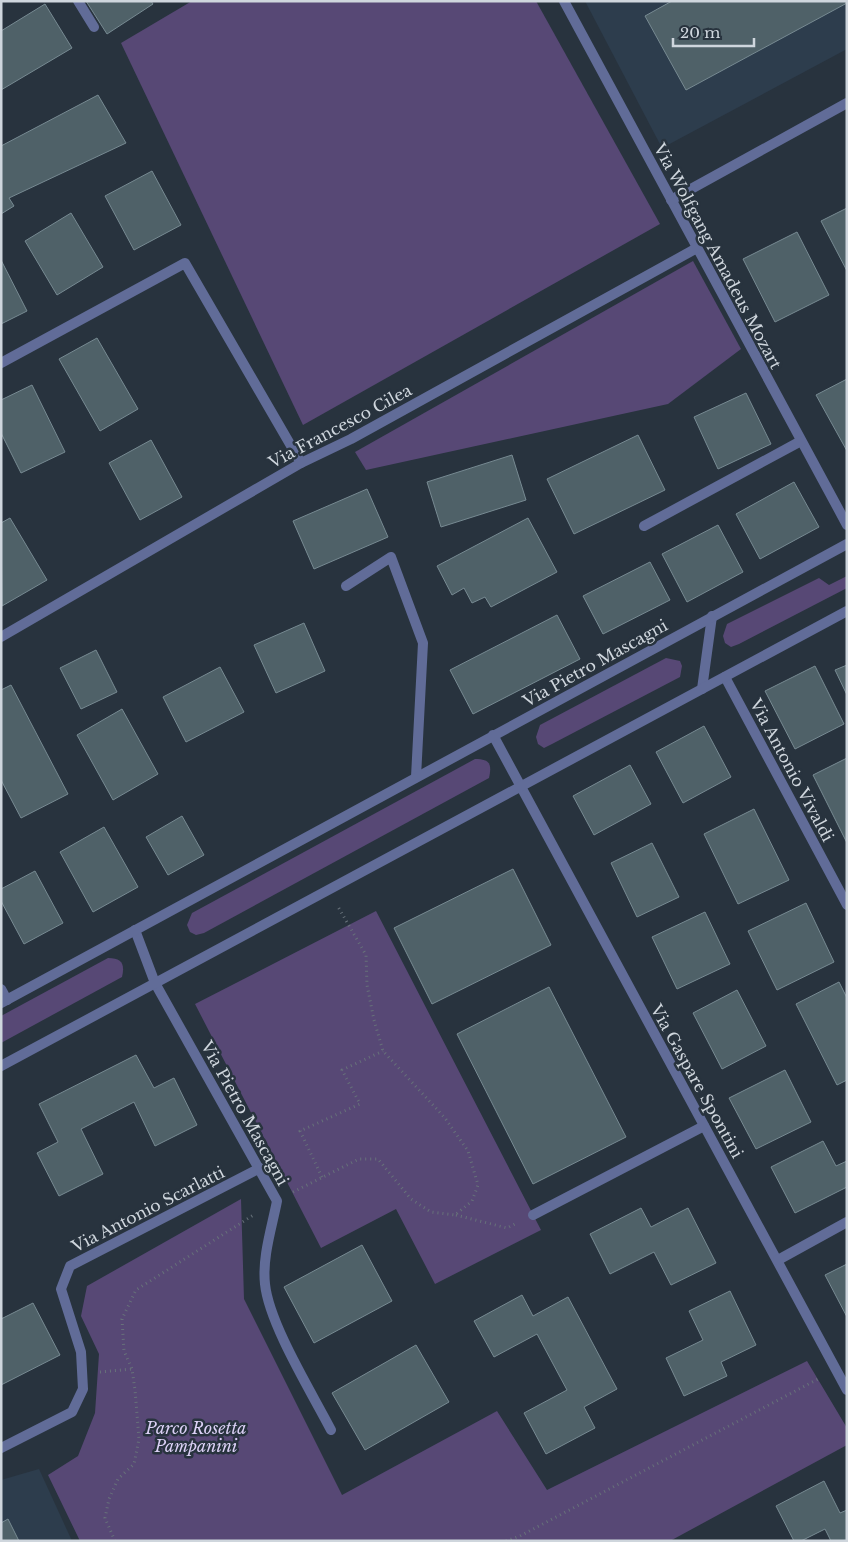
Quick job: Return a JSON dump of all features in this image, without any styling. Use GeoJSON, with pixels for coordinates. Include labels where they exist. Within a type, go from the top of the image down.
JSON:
{"type":"FeatureCollection","features":[{"type":"Feature","properties":{"kind":"street"},"geometry":{"type":"LineString","coordinates":[[78,1],[94,28]]}},
{"type":"Feature","properties":{"kind":"street","name":"Via Wolfgang Amadeus Mozart"},"geometry":{"type":"LineString","coordinates":[[564,1],[847,525]]}},
{"type":"Feature","properties":{"kind":"street"},"geometry":{"type":"LineString","coordinates":[[671,200],[847,103]]}},
{"type":"Feature","properties":{"kind":"street","name":"Via Francesco Cilea"},"geometry":{"type":"LineString","coordinates":[[1,637],[301,463],[351,439],[696,248]]}},
{"type":"Feature","properties":{"kind":"street"},"geometry":{"type":"LineString","coordinates":[[1,364],[185,263],[301,463]]}},
{"type":"Feature","properties":{"kind":"street"},"geometry":{"type":"LineString","coordinates":[[644,526],[801,441]]}},
{"type":"Feature","properties":{"kind":"street","name":"Via Pietro Mascagni"},"geometry":{"type":"LineString","coordinates":[[4,1001],[847,544]]}},
{"type":"Feature","properties":{"kind":"street"},"geometry":{"type":"LineString","coordinates":[[346,586],[391,557],[423,643],[416,777]]}},
{"type":"Feature","properties":{"kind":"street"},"geometry":{"type":"LineString","coordinates":[[1,1066],[847,611]]}},
{"type":"Feature","properties":{"kind":"street"},"geometry":{"type":"LineString","coordinates":[[702,689],[712,616]]}},
{"type":"Feature","properties":{"kind":"street","name":"Via Antonio Vivaldi"},"geometry":{"type":"LineString","coordinates":[[725,677],[847,905]]}},
{"type":"Feature","properties":{"kind":"street"},"geometry":{"type":"LineString","coordinates":[[493,736],[519,788]]}},
{"type":"Feature","properties":{"kind":"street","name":"Via Gaspare Spontini"},"geometry":{"type":"LineString","coordinates":[[519,788],[778,1260],[847,1390]]}},
{"type":"Feature","properties":{"kind":"street","name":"Via Pietro Mascagni"},"geometry":{"type":"LineString","coordinates":[[134,930],[156,983],[277,1201],[267,1249],[265,1284],[275,1320],[331,1430]]}},
{"type":"Feature","properties":{"kind":"street"},"geometry":{"type":"LineString","coordinates":[[1,989],[4,1001]]}},
{"type":"Feature","properties":{"kind":"street"},"geometry":{"type":"LineString","coordinates":[[533,1215],[704,1126]]}},
{"type":"Feature","properties":{"kind":"street","name":"Via Antonio Scarlatti"},"geometry":{"type":"LineString","coordinates":[[1,1448],[72,1412],[83,1389],[81,1352],[60,1289],[70,1266],[260,1168]]}},
{"type":"Feature","properties":{"kind":"street"},"geometry":{"type":"LineString","coordinates":[[778,1260],[847,1222]]}},
{"type":"Feature","properties":{"kind":"path"},"geometry":{"type":"LineString","coordinates":[[328,890],[366,955],[367,985],[374,1020],[384,1051],[445,1118],[468,1151],[478,1185],[472,1202],[455,1215]]}},
{"type":"Feature","properties":{"kind":"path"},"geometry":{"type":"LineString","coordinates":[[322,1177],[300,1131],[360,1104],[342,1070],[384,1051]]}},
{"type":"Feature","properties":{"kind":"path"},"geometry":{"type":"LineString","coordinates":[[115,1541],[105,1518],[109,1499],[118,1479],[134,1464],[139,1438],[132,1369],[124,1351],[122,1319],[136,1290],[277,1201],[359,1159],[378,1159],[411,1199],[431,1212],[455,1215],[507,1228],[533,1215]]}},
{"type":"Feature","properties":{"kind":"path"},"geometry":{"type":"LineString","coordinates":[[82,1374],[132,1369]]}},
{"type":"Feature","properties":{"kind":"path"},"geometry":{"type":"LineString","coordinates":[[506,1541],[520,1536],[836,1370]]}},
{"type":"Feature","properties":{"kind":"shaded area"},"geometry":{"type":"Polygon","coordinates":[[[585,1],[847,1],[847,49],[662,148],[585,1]]]}},
{"type":"Feature","properties":{"kind":"shaded area"},"geometry":{"type":"Polygon","coordinates":[[[39,1469],[72,1541],[1,1541],[1,1480],[39,1469]]]}},
{"type":"Feature","properties":{"kind":"green space"},"geometry":{"type":"Polygon","coordinates":[[[192,1],[536,1],[660,224],[303,425],[121,43],[192,1]]]}},
{"type":"Feature","properties":{"kind":"green space"},"geometry":{"type":"Polygon","coordinates":[[[693,261],[741,349],[668,404],[366,470],[355,452],[693,261]]]}},
{"type":"Feature","properties":{"kind":"green space"},"geometry":{"type":"Polygon","coordinates":[[[847,576],[847,588],[739,644],[731,647],[725,643],[723,636],[727,624],[819,578],[829,585],[847,576]]]}},
{"type":"Feature","properties":{"kind":"green space"},"geometry":{"type":"Polygon","coordinates":[[[666,658],[680,661],[682,666],[680,677],[544,748],[538,744],[536,737],[540,725],[666,658]]]}},
{"type":"Feature","properties":{"kind":"green space"},"geometry":{"type":"Polygon","coordinates":[[[475,759],[484,760],[489,763],[489,778],[204,933],[196,935],[190,932],[187,925],[192,913],[475,759]]]}},
{"type":"Feature","properties":{"kind":"green space"},"geometry":{"type":"Polygon","coordinates":[[[376,911],[541,1230],[435,1284],[396,1209],[321,1248],[195,1004],[376,911]]]}},
{"type":"Feature","properties":{"kind":"green space"},"geometry":{"type":"Polygon","coordinates":[[[108,958],[117,959],[123,965],[122,977],[1,1043],[1,1016],[108,958]]]}},
{"type":"Feature","properties":{"kind":"green space","name":"Parco Rosetta Pampanini"},"geometry":{"type":"Polygon","coordinates":[[[241,1199],[244,1299],[342,1495],[497,1411],[547,1490],[807,1361],[847,1428],[847,1445],[670,1541],[80,1541],[48,1475],[78,1456],[95,1413],[99,1354],[81,1316],[87,1286],[241,1199]]]}},
{"type":"Feature","properties":{"kind":"building"},"geometry":{"type":"Polygon","coordinates":[[[86,1],[151,1],[153,4],[107,34],[86,1]]]}},
{"type":"Feature","properties":{"kind":"building"},"geometry":{"type":"Polygon","coordinates":[[[672,1],[847,1],[847,3],[686,90],[645,16],[672,1]]]}},
{"type":"Feature","properties":{"kind":"building"},"geometry":{"type":"Polygon","coordinates":[[[45,4],[72,48],[1,90],[1,31],[45,4]]]}},
{"type":"Feature","properties":{"kind":"building"},"geometry":{"type":"Polygon","coordinates":[[[98,95],[126,143],[9,198],[14,206],[1,214],[1,146],[98,95]]]}},
{"type":"Feature","properties":{"kind":"building"},"geometry":{"type":"Polygon","coordinates":[[[152,171],[181,225],[134,250],[105,196],[152,171]]]}},
{"type":"Feature","properties":{"kind":"building"},"geometry":{"type":"Polygon","coordinates":[[[847,208],[847,271],[821,221],[847,208]]]}},
{"type":"Feature","properties":{"kind":"building"},"geometry":{"type":"Polygon","coordinates":[[[71,213],[103,267],[57,295],[25,241],[71,213]]]}},
{"type":"Feature","properties":{"kind":"building"},"geometry":{"type":"Polygon","coordinates":[[[797,232],[829,295],[775,322],[743,259],[797,232]]]}},
{"type":"Feature","properties":{"kind":"building"},"geometry":{"type":"Polygon","coordinates":[[[1,260],[27,311],[1,324],[1,260]]]}},
{"type":"Feature","properties":{"kind":"building"},"geometry":{"type":"Polygon","coordinates":[[[97,338],[138,409],[100,431],[59,359],[97,338]]]}},
{"type":"Feature","properties":{"kind":"building"},"geometry":{"type":"Polygon","coordinates":[[[847,379],[847,451],[816,395],[847,379]]]}},
{"type":"Feature","properties":{"kind":"building"},"geometry":{"type":"Polygon","coordinates":[[[32,385],[65,452],[21,473],[1,433],[1,400],[32,385]]]}},
{"type":"Feature","properties":{"kind":"building"},"geometry":{"type":"Polygon","coordinates":[[[746,393],[771,444],[718,469],[694,417],[746,393]]]}},
{"type":"Feature","properties":{"kind":"building"},"geometry":{"type":"Polygon","coordinates":[[[638,435],[665,490],[574,534],[547,479],[638,435]]]}},
{"type":"Feature","properties":{"kind":"building"},"geometry":{"type":"Polygon","coordinates":[[[151,440],[182,497],[140,520],[109,463],[151,440]]]}},
{"type":"Feature","properties":{"kind":"building"},"geometry":{"type":"Polygon","coordinates":[[[512,455],[526,500],[441,527],[427,482],[512,455]]]}},
{"type":"Feature","properties":{"kind":"building"},"geometry":{"type":"Polygon","coordinates":[[[794,482],[819,527],[760,559],[736,514],[794,482]]]}},
{"type":"Feature","properties":{"kind":"building"},"geometry":{"type":"Polygon","coordinates":[[[367,489],[388,537],[314,569],[293,521],[367,489]]]}},
{"type":"Feature","properties":{"kind":"building"},"geometry":{"type":"Polygon","coordinates":[[[10,518],[47,580],[2,606],[1,523],[10,518]]]}},
{"type":"Feature","properties":{"kind":"building"},"geometry":{"type":"Polygon","coordinates":[[[528,518],[557,572],[491,607],[485,597],[472,603],[464,588],[452,595],[437,566],[528,518]]]}},
{"type":"Feature","properties":{"kind":"building"},"geometry":{"type":"Polygon","coordinates":[[[718,525],[743,572],[687,602],[662,554],[718,525]]]}},
{"type":"Feature","properties":{"kind":"building"},"geometry":{"type":"Polygon","coordinates":[[[650,562],[670,600],[603,634],[583,596],[650,562]]]}},
{"type":"Feature","properties":{"kind":"building"},"geometry":{"type":"Polygon","coordinates":[[[557,615],[580,659],[473,714],[450,670],[557,615]]]}},
{"type":"Feature","properties":{"kind":"building"},"geometry":{"type":"Polygon","coordinates":[[[304,623],[325,671],[276,693],[254,645],[304,623]]]}},
{"type":"Feature","properties":{"kind":"building"},"geometry":{"type":"Polygon","coordinates":[[[96,650],[117,692],[81,709],[60,668],[96,650]]]}},
{"type":"Feature","properties":{"kind":"building"},"geometry":{"type":"Polygon","coordinates":[[[847,665],[847,695],[835,670],[847,665]]]}},
{"type":"Feature","properties":{"kind":"building"},"geometry":{"type":"Polygon","coordinates":[[[815,666],[844,724],[795,749],[765,691],[815,666]]]}},
{"type":"Feature","properties":{"kind":"building"},"geometry":{"type":"Polygon","coordinates":[[[220,667],[244,712],[186,742],[163,697],[220,667]]]}},
{"type":"Feature","properties":{"kind":"building"},"geometry":{"type":"Polygon","coordinates":[[[11,685],[68,794],[21,818],[1,780],[1,690],[11,685]]]}},
{"type":"Feature","properties":{"kind":"building"},"geometry":{"type":"Polygon","coordinates":[[[122,709],[158,774],[113,800],[77,735],[122,709]]]}},
{"type":"Feature","properties":{"kind":"building"},"geometry":{"type":"Polygon","coordinates":[[[704,726],[731,777],[683,803],[656,752],[704,726]]]}},
{"type":"Feature","properties":{"kind":"building"},"geometry":{"type":"Polygon","coordinates":[[[847,758],[847,843],[813,775],[847,758]]]}},
{"type":"Feature","properties":{"kind":"building"},"geometry":{"type":"Polygon","coordinates":[[[630,765],[651,804],[594,835],[573,796],[630,765]]]}},
{"type":"Feature","properties":{"kind":"building"},"geometry":{"type":"Polygon","coordinates":[[[754,809],[789,880],[738,904],[704,834],[754,809]]]}},
{"type":"Feature","properties":{"kind":"building"},"geometry":{"type":"Polygon","coordinates":[[[182,816],[204,855],[168,875],[146,837],[182,816]]]}},
{"type":"Feature","properties":{"kind":"building"},"geometry":{"type":"Polygon","coordinates":[[[104,827],[138,887],[93,912],[60,852],[104,827]]]}},
{"type":"Feature","properties":{"kind":"building"},"geometry":{"type":"Polygon","coordinates":[[[652,843],[679,897],[637,917],[611,863],[652,843]]]}},
{"type":"Feature","properties":{"kind":"building"},"geometry":{"type":"Polygon","coordinates":[[[513,869],[551,945],[432,1004],[394,928],[513,869]]]}},
{"type":"Feature","properties":{"kind":"building"},"geometry":{"type":"Polygon","coordinates":[[[35,871],[63,923],[24,944],[1,901],[1,889],[35,871]]]}},
{"type":"Feature","properties":{"kind":"building"},"geometry":{"type":"Polygon","coordinates":[[[806,903],[834,962],[777,990],[748,931],[806,903]]]}},
{"type":"Feature","properties":{"kind":"building"},"geometry":{"type":"Polygon","coordinates":[[[705,912],[730,964],[677,989],[652,937],[705,912]]]}},
{"type":"Feature","properties":{"kind":"building"},"geometry":{"type":"Polygon","coordinates":[[[839,982],[847,998],[847,1080],[837,1085],[796,1004],[839,982]]]}},
{"type":"Feature","properties":{"kind":"building"},"geometry":{"type":"Polygon","coordinates":[[[549,987],[626,1137],[533,1184],[457,1034],[549,987]]]}},
{"type":"Feature","properties":{"kind":"building"},"geometry":{"type":"Polygon","coordinates":[[[737,990],[766,1046],[722,1069],[693,1013],[737,990]]]}},
{"type":"Feature","properties":{"kind":"building"},"geometry":{"type":"Polygon","coordinates":[[[136,1055],[154,1088],[174,1078],[197,1125],[155,1146],[134,1102],[81,1129],[103,1174],[59,1196],[37,1153],[58,1142],[39,1104],[136,1055]]]}},
{"type":"Feature","properties":{"kind":"building"},"geometry":{"type":"Polygon","coordinates":[[[785,1070],[811,1122],[756,1149],[729,1098],[785,1070]]]}},
{"type":"Feature","properties":{"kind":"building"},"geometry":{"type":"Polygon","coordinates":[[[823,1141],[836,1166],[847,1161],[847,1187],[795,1213],[771,1167],[823,1141]]]}},
{"type":"Feature","properties":{"kind":"building"},"geometry":{"type":"Polygon","coordinates":[[[641,1208],[651,1227],[688,1208],[716,1263],[671,1285],[654,1252],[610,1274],[590,1234],[641,1208]]]}},
{"type":"Feature","properties":{"kind":"building"},"geometry":{"type":"Polygon","coordinates":[[[362,1245],[392,1301],[314,1343],[284,1287],[362,1245]]]}},
{"type":"Feature","properties":{"kind":"building"},"geometry":{"type":"Polygon","coordinates":[[[847,1264],[847,1317],[825,1275],[847,1264]]]}},
{"type":"Feature","properties":{"kind":"building"},"geometry":{"type":"Polygon","coordinates":[[[730,1291],[756,1345],[721,1362],[727,1376],[684,1396],[666,1358],[703,1340],[689,1311],[730,1291]]]}},
{"type":"Feature","properties":{"kind":"building"},"geometry":{"type":"Polygon","coordinates":[[[522,1295],[533,1316],[568,1297],[617,1389],[584,1407],[595,1428],[546,1454],[524,1413],[567,1390],[537,1334],[494,1357],[474,1321],[522,1295]]]}},
{"type":"Feature","properties":{"kind":"building"},"geometry":{"type":"Polygon","coordinates":[[[33,1303],[60,1355],[1,1385],[1,1319],[33,1303]]]}},
{"type":"Feature","properties":{"kind":"building"},"geometry":{"type":"Polygon","coordinates":[[[416,1345],[449,1402],[365,1450],[332,1393],[416,1345]]]}},
{"type":"Feature","properties":{"kind":"building"},"geometry":{"type":"Polygon","coordinates":[[[824,1481],[840,1513],[847,1510],[847,1541],[831,1541],[825,1529],[801,1541],[794,1541],[776,1506],[824,1481]]]}},
{"type":"Feature","properties":{"kind":"building"},"geometry":{"type":"Polygon","coordinates":[[[8,1519],[19,1541],[1,1541],[1,1523],[8,1519]]]}}]}
